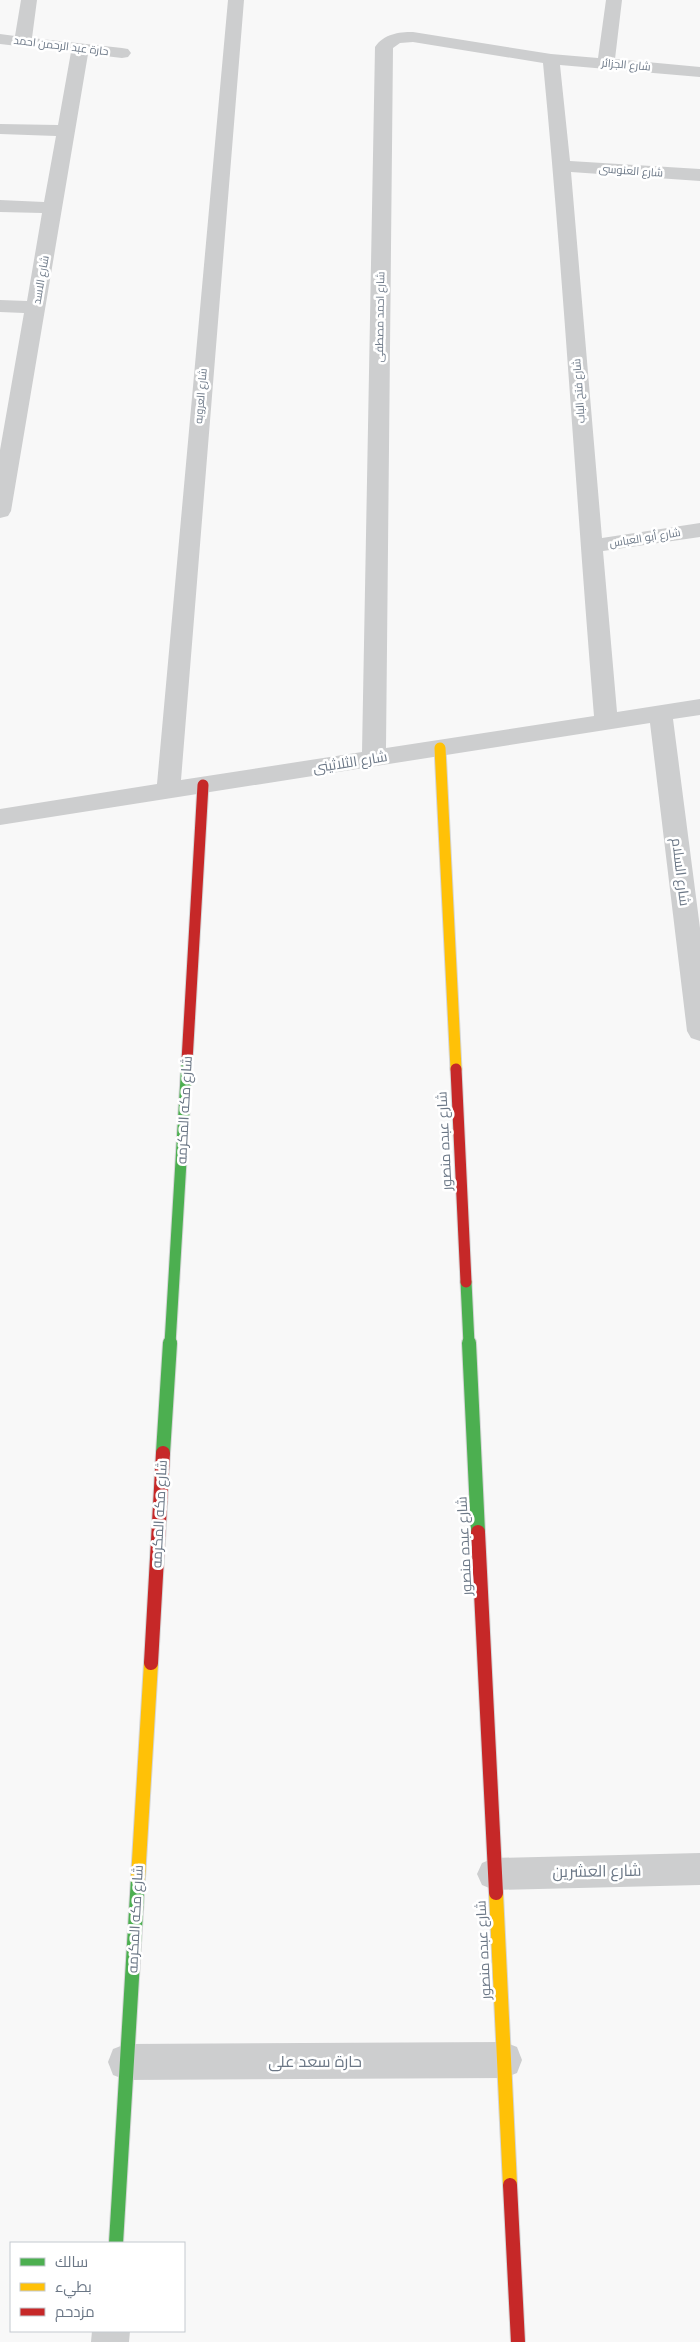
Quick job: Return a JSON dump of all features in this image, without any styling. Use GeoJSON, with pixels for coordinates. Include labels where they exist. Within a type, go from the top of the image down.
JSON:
{"type":"FeatureCollection","features":[{"type":"Feature","properties":{"kind":"street"},"geometry":{"type":"LineString","coordinates":[[23,42],[29,0]]}},
{"type":"Feature","properties":{"kind":"street","name":"شارع العروبه"},"geometry":{"type":"LineString","coordinates":[[168,791],[236,0]]}},
{"type":"Feature","properties":{"kind":"street"},"geometry":{"type":"LineString","coordinates":[[606,64],[614,0]]}},
{"type":"Feature","properties":{"kind":"street","name":"شارع احمد مصطفى"},"geometry":{"type":"LineString","coordinates":[[374,759],[384,47],[388,41],[394,39],[413,38],[551,59]]}},
{"type":"Feature","properties":{"kind":"street","name":"حارة عبد الرحمن احمد"},"geometry":{"type":"LineString","coordinates":[[0,39],[122,54]]}},
{"type":"Feature","properties":{"kind":"street","name":"شارع الاسد"},"geometry":{"type":"LineString","coordinates":[[0,511],[9,404],[36,306],[80,49]]}},
{"type":"Feature","properties":{"kind":"street","name":"شارع الجزائر"},"geometry":{"type":"LineString","coordinates":[[551,59],[700,72]]}},
{"type":"Feature","properties":{"kind":"street","name":"شارع فتح الباب"},"geometry":{"type":"LineString","coordinates":[[551,59],[563,166],[590,546],[606,722]]}},
{"type":"Feature","properties":{"kind":"street"},"geometry":{"type":"LineString","coordinates":[[0,129],[67,131]]}},
{"type":"Feature","properties":{"kind":"street","name":"شارع العنوسى"},"geometry":{"type":"LineString","coordinates":[[563,166],[700,175]]}},
{"type":"Feature","properties":{"kind":"street"},"geometry":{"type":"LineString","coordinates":[[0,206],[53,208]]}},
{"type":"Feature","properties":{"kind":"street"},"geometry":{"type":"LineString","coordinates":[[0,306],[36,306]]}},
{"type":"Feature","properties":{"kind":"street","name":"شارع أبو العباس"},"geometry":{"type":"LineString","coordinates":[[590,546],[700,530]]}},
{"type":"Feature","properties":{"kind":"street","name":"شارع الثلاثينى"},"geometry":{"type":"LineString","coordinates":[[0,817],[700,707]]}},
{"type":"Feature","properties":{"kind":"street","name":"شارع السلام"},"geometry":{"type":"LineString","coordinates":[[661,713],[696,953],[700,1031]]}},
{"type":"Feature","properties":{"kind":"street","name":"شارع عبده منصور"},"geometry":{"type":"LineString","coordinates":[[440,748],[518,2342]]}},
{"type":"Feature","properties":{"kind":"street","name":"شارع مكه المكرمه"},"geometry":{"type":"LineString","coordinates":[[116,2242],[203,785]]}},
{"type":"Feature","properties":{"kind":"street","name":"شارع العشرين"},"geometry":{"type":"LineString","coordinates":[[494,1874],[700,1869]]}},
{"type":"Feature","properties":{"kind":"street","name":"حارة سعد على"},"geometry":{"type":"LineString","coordinates":[[126,2062],[504,2060]]}},
{"type":"Feature","properties":{"kind":"traffic: fast"},"geometry":{"type":"LineString","coordinates":[[163,1453],[187,1061]]}},
{"type":"Feature","properties":{"kind":"traffic: fast"},"geometry":{"type":"LineString","coordinates":[[466,1282],[478,1532]]}},
{"type":"Feature","properties":{"kind":"traffic: fast"},"geometry":{"type":"LineString","coordinates":[[116,2242],[138,1878]]}},
{"type":"Feature","properties":{"kind":"traffic: slow"},"geometry":{"type":"LineString","coordinates":[[440,748],[456,1069]]}},
{"type":"Feature","properties":{"kind":"traffic: slow"},"geometry":{"type":"LineString","coordinates":[[138,1878],[151,1663]]}},
{"type":"Feature","properties":{"kind":"traffic: slow"},"geometry":{"type":"LineString","coordinates":[[496,1893],[510,2185]]}},
{"type":"Feature","properties":{"kind":"traffic: jam"},"geometry":{"type":"LineString","coordinates":[[187,1061],[203,785]]}},
{"type":"Feature","properties":{"kind":"traffic: jam"},"geometry":{"type":"LineString","coordinates":[[456,1069],[466,1282]]}},
{"type":"Feature","properties":{"kind":"traffic: jam"},"geometry":{"type":"LineString","coordinates":[[151,1663],[163,1453]]}},
{"type":"Feature","properties":{"kind":"traffic: jam"},"geometry":{"type":"LineString","coordinates":[[478,1532],[496,1893]]}},
{"type":"Feature","properties":{"kind":"traffic: jam"},"geometry":{"type":"LineString","coordinates":[[510,2185],[518,2342]]}}]}
